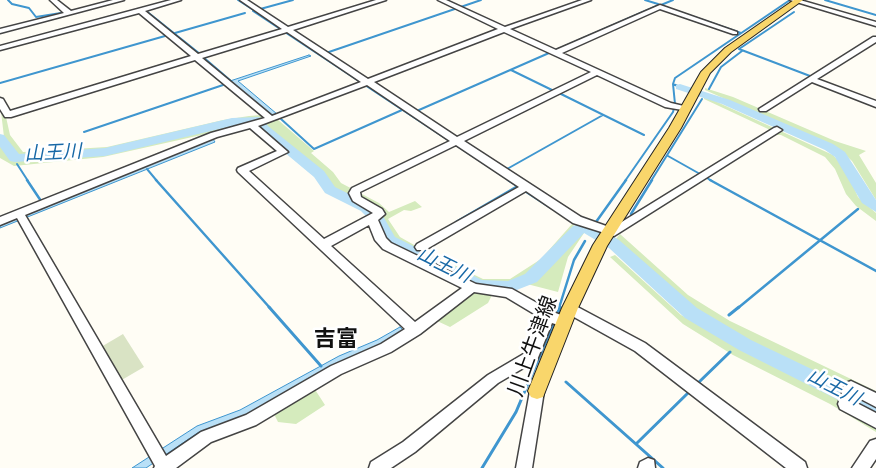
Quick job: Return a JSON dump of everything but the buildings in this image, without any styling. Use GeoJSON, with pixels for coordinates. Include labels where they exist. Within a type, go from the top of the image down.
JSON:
{"type":"FeatureCollection","features":[{"type":"Feature","properties":{"kind":"main road"},"geometry":{"type":"LineString","coordinates":[[608,231],[682,108],[706,72],[718,58],[796,1]]}},
{"type":"Feature","properties":{"kind":"main road","name":"川上牛津線"},"geometry":{"type":"LineString","coordinates":[[537,391],[567,315],[608,231]]}},
{"type":"Feature","properties":{"kind":"street"},"geometry":{"type":"LineString","coordinates":[[53,0],[68,12]]}},
{"type":"Feature","properties":{"kind":"street"},"geometry":{"type":"LineString","coordinates":[[0,30],[121,0],[138,11],[196,57],[268,120]]}},
{"type":"Feature","properties":{"kind":"street"},"geometry":{"type":"LineString","coordinates":[[0,48],[178,0]]}},
{"type":"Feature","properties":{"kind":"street"},"geometry":{"type":"LineString","coordinates":[[243,0],[325,54],[363,84],[522,189],[577,220],[608,231],[614,232],[777,130]]}},
{"type":"Feature","properties":{"kind":"street"},"geometry":{"type":"LineString","coordinates":[[0,101],[8,115],[383,0]]}},
{"type":"Feature","properties":{"kind":"street"},"geometry":{"type":"LineString","coordinates":[[441,0],[668,105],[682,108]]}},
{"type":"Feature","properties":{"kind":"street"},"geometry":{"type":"LineString","coordinates":[[0,221],[21,217],[214,135],[268,120],[505,29],[588,0]]}},
{"type":"Feature","properties":{"kind":"street"},"geometry":{"type":"LineString","coordinates":[[796,1],[876,24]]}},
{"type":"Feature","properties":{"kind":"street"},"geometry":{"type":"LineString","coordinates":[[556,53],[660,7],[735,33]]}},
{"type":"Feature","properties":{"kind":"street"},"geometry":{"type":"LineString","coordinates":[[762,109],[876,40]]}},
{"type":"Feature","properties":{"kind":"street"},"geometry":{"type":"LineString","coordinates":[[598,72],[356,190],[354,193],[357,199],[378,210],[376,216],[381,240],[387,246],[472,287],[481,290],[508,292],[548,316],[567,315],[640,347],[799,468]]}},
{"type":"Feature","properties":{"kind":"street"},"geometry":{"type":"LineString","coordinates":[[811,80],[876,104]]}},
{"type":"Feature","properties":{"kind":"street"},"geometry":{"type":"LineString","coordinates":[[252,125],[283,152],[242,170],[415,330]]}},
{"type":"Feature","properties":{"kind":"street"},"geometry":{"type":"LineString","coordinates":[[421,247],[522,189]]}},
{"type":"Feature","properties":{"kind":"street"},"geometry":{"type":"LineString","coordinates":[[323,246],[376,216]]}},
{"type":"Feature","properties":{"kind":"street"},"geometry":{"type":"LineString","coordinates":[[21,217],[161,461],[206,437],[251,420],[336,370],[386,348],[415,330],[472,287]]}},
{"type":"Feature","properties":{"kind":"street"},"geometry":{"type":"LineString","coordinates":[[377,468],[409,447],[494,379],[532,356],[548,316]]}},
{"type":"Feature","properties":{"kind":"street"},"geometry":{"type":"LineString","coordinates":[[876,400],[851,387],[846,404],[876,421]]}},
{"type":"Feature","properties":{"kind":"street","name":"川上牛津線"},"geometry":{"type":"LineString","coordinates":[[524,468],[537,391]]}},
{"type":"Feature","properties":{"kind":"street"},"geometry":{"type":"LineString","coordinates":[[860,468],[876,446]]}},
{"type":"Feature","properties":{"kind":"green space"},"geometry":{"type":"Polygon","coordinates":[[[705,88],[733,97],[835,141],[866,151],[859,155],[876,183],[876,200],[852,161],[841,151],[705,90],[705,88]]]}},
{"type":"Feature","properties":{"kind":"green space"},"geometry":{"type":"Polygon","coordinates":[[[704,96],[833,155],[845,168],[858,197],[876,213],[876,221],[856,206],[846,194],[835,169],[825,157],[781,135],[774,135],[768,129],[704,99],[704,96]]]}},
{"type":"Feature","properties":{"kind":"green space"},"geometry":{"type":"Polygon","coordinates":[[[0,103],[6,117],[10,135],[23,152],[107,147],[223,120],[261,115],[265,118],[226,122],[107,150],[25,156],[16,155],[4,137],[0,103]]]}},
{"type":"Feature","properties":{"kind":"green space"},"geometry":{"type":"Polygon","coordinates":[[[277,119],[314,151],[311,153],[333,172],[341,183],[379,203],[389,212],[415,201],[422,207],[411,211],[404,210],[388,219],[400,237],[483,279],[510,279],[541,259],[572,224],[577,228],[534,270],[511,284],[482,283],[391,240],[375,211],[332,188],[321,173],[288,143],[267,128],[264,123],[277,119]]]}},
{"type":"Feature","properties":{"kind":"green space"},"geometry":{"type":"Polygon","coordinates":[[[249,121],[255,123],[103,157],[14,166],[0,158],[0,143],[11,158],[19,160],[104,153],[249,121]]]}},
{"type":"Feature","properties":{"kind":"green space"},"geometry":{"type":"Polygon","coordinates":[[[579,233],[584,233],[568,257],[558,292],[527,284],[551,266],[579,233]]]}},
{"type":"Feature","properties":{"kind":"green space"},"geometry":{"type":"Polygon","coordinates":[[[620,234],[688,295],[730,321],[876,391],[876,405],[758,346],[704,316],[684,302],[615,240],[620,234]]]}},
{"type":"Feature","properties":{"kind":"green space"},"geometry":{"type":"Polygon","coordinates":[[[615,255],[681,315],[876,418],[876,432],[830,404],[733,355],[683,324],[610,257],[615,255]]]}},
{"type":"Feature","properties":{"kind":"green space"},"geometry":{"type":"Polygon","coordinates":[[[472,292],[492,295],[488,303],[450,327],[435,320],[472,292]]]}},
{"type":"Feature","properties":{"kind":"green space"},"geometry":{"type":"Polygon","coordinates":[[[123,334],[144,367],[120,381],[101,347],[123,334]]]}},
{"type":"Feature","properties":{"kind":"green space"},"geometry":{"type":"Polygon","coordinates":[[[314,388],[325,405],[296,424],[278,422],[274,414],[314,388]]]}},
{"type":"Feature","properties":{"kind":"water"},"geometry":{"type":"Polygon","coordinates":[[[309,55],[311,56],[238,81],[277,114],[273,116],[230,81],[309,55]]]}},
{"type":"Feature","properties":{"kind":"water"},"geometry":{"type":"Polygon","coordinates":[[[213,139],[215,142],[0,228],[0,224],[213,139]]]}},
{"type":"Feature","properties":{"kind":"water"},"geometry":{"type":"Polygon","coordinates":[[[400,327],[404,331],[380,346],[342,362],[242,417],[199,432],[146,468],[132,468],[197,426],[240,410],[339,356],[377,340],[400,327]]]}},
{"type":"Feature","properties":{"kind":"waterway"},"geometry":{"type":"LineString","coordinates":[[8,0],[12,4],[29,8],[36,17],[67,12]]}},
{"type":"Feature","properties":{"kind":"waterway"},"geometry":{"type":"LineString","coordinates":[[238,0],[254,11]]}},
{"type":"Feature","properties":{"kind":"waterway"},"geometry":{"type":"LineString","coordinates":[[254,11],[293,0]]}},
{"type":"Feature","properties":{"kind":"waterway"},"geometry":{"type":"LineString","coordinates":[[326,53],[481,0]]}},
{"type":"Feature","properties":{"kind":"waterway"},"geometry":{"type":"LineString","coordinates":[[645,0],[658,4]]}},
{"type":"Feature","properties":{"kind":"waterway"},"geometry":{"type":"LineString","coordinates":[[661,5],[673,0]]}},
{"type":"Feature","properties":{"kind":"waterway"},"geometry":{"type":"LineString","coordinates":[[673,84],[675,78],[790,0]]}},
{"type":"Feature","properties":{"kind":"waterway"},"geometry":{"type":"LineString","coordinates":[[825,0],[876,15]]}},
{"type":"Feature","properties":{"kind":"waterway"},"geometry":{"type":"LineString","coordinates":[[556,50],[659,5]]}},
{"type":"Feature","properties":{"kind":"waterway"},"geometry":{"type":"LineString","coordinates":[[668,8],[741,33]]}},
{"type":"Feature","properties":{"kind":"waterway"},"geometry":{"type":"LineString","coordinates":[[145,10],[200,54]]}},
{"type":"Feature","properties":{"kind":"waterway"},"geometry":{"type":"LineString","coordinates":[[254,11],[510,181]]}},
{"type":"Feature","properties":{"kind":"waterway"},"geometry":{"type":"LineString","coordinates":[[794,12],[739,49],[810,76]]}},
{"type":"Feature","properties":{"kind":"waterway"},"geometry":{"type":"LineString","coordinates":[[175,33],[245,13]]}},
{"type":"Feature","properties":{"kind":"waterway"},"geometry":{"type":"LineString","coordinates":[[0,83],[165,36]]}},
{"type":"Feature","properties":{"kind":"waterway"},"geometry":{"type":"LineString","coordinates":[[709,89],[721,67],[742,51]]}},
{"type":"Feature","properties":{"kind":"waterway"},"geometry":{"type":"LineString","coordinates":[[419,110],[549,53]]}},
{"type":"Feature","properties":{"kind":"waterway"},"geometry":{"type":"LineString","coordinates":[[203,57],[231,81]]}},
{"type":"Feature","properties":{"kind":"waterway"},"geometry":{"type":"LineString","coordinates":[[511,70],[554,91]]}},
{"type":"Feature","properties":{"kind":"waterway"},"geometry":{"type":"LineString","coordinates":[[625,181],[673,112],[675,104],[673,84]]}},
{"type":"Feature","properties":{"kind":"waterway"},"geometry":{"type":"LineString","coordinates":[[673,84],[680,87]]}},
{"type":"Feature","properties":{"kind":"waterway"},"geometry":{"type":"LineString","coordinates":[[84,132],[223,85]]}},
{"type":"Feature","properties":{"kind":"waterway"},"geometry":{"type":"LineString","coordinates":[[680,87],[726,102],[829,147],[840,155],[867,200],[876,207]]}},
{"type":"Feature","properties":{"kind":"waterway"},"geometry":{"type":"LineString","coordinates":[[559,93],[644,135]]}},
{"type":"Feature","properties":{"kind":"waterway"},"geometry":{"type":"LineString","coordinates":[[651,181],[702,99]]}},
{"type":"Feature","properties":{"kind":"waterway"},"geometry":{"type":"LineString","coordinates":[[281,119],[314,149],[402,110]]}},
{"type":"Feature","properties":{"kind":"waterway"},"geometry":{"type":"LineString","coordinates":[[507,169],[603,115]]}},
{"type":"Feature","properties":{"kind":"waterway","name":"山王川"},"geometry":{"type":"LineString","coordinates":[[0,138],[15,158],[24,158],[105,152],[232,122],[258,121],[264,129],[286,145],[319,174],[330,190],[366,208],[378,219],[389,241],[480,286],[509,287],[531,278],[578,230],[584,228],[599,234],[614,244],[691,313],[745,345],[876,410]]}},
{"type":"Feature","properties":{"kind":"waterway"},"geometry":{"type":"LineString","coordinates":[[668,156],[700,174]]}},
{"type":"Feature","properties":{"kind":"waterway"},"geometry":{"type":"LineString","coordinates":[[17,164],[28,181]]}},
{"type":"Feature","properties":{"kind":"waterway"},"geometry":{"type":"LineString","coordinates":[[147,169],[157,181]]}},
{"type":"Feature","properties":{"kind":"waterway"},"geometry":{"type":"LineString","coordinates":[[707,178],[712,181]]}},
{"type":"Feature","properties":{"kind":"waterway"},"geometry":{"type":"LineString","coordinates":[[27,180],[41,201]]}},
{"type":"Feature","properties":{"kind":"waterway"},"geometry":{"type":"LineString","coordinates":[[156,180],[270,308]]}},
{"type":"Feature","properties":{"kind":"waterway"},"geometry":{"type":"LineString","coordinates":[[508,180],[551,208]]}},
{"type":"Feature","properties":{"kind":"waterway"},"geometry":{"type":"LineString","coordinates":[[596,222],[626,180]]}},
{"type":"Feature","properties":{"kind":"waterway"},"geometry":{"type":"LineString","coordinates":[[631,214],[652,180]]}},
{"type":"Feature","properties":{"kind":"waterway"},"geometry":{"type":"LineString","coordinates":[[710,180],[820,240]]}},
{"type":"Feature","properties":{"kind":"waterway"},"geometry":{"type":"LineString","coordinates":[[456,222],[516,187]]}},
{"type":"Feature","properties":{"kind":"waterway"},"geometry":{"type":"LineString","coordinates":[[820,240],[858,209]]}},
{"type":"Feature","properties":{"kind":"waterway","name":"山王川"},"geometry":{"type":"LineString","coordinates":[[577,224],[584,228]]}},
{"type":"Feature","properties":{"kind":"waterway"},"geometry":{"type":"LineString","coordinates":[[738,308],[820,240]]}},
{"type":"Feature","properties":{"kind":"waterway"},"geometry":{"type":"LineString","coordinates":[[820,240],[876,271]]}},
{"type":"Feature","properties":{"kind":"waterway"},"geometry":{"type":"LineString","coordinates":[[559,308],[574,260],[585,241]]}},
{"type":"Feature","properties":{"kind":"waterway"},"geometry":{"type":"LineString","coordinates":[[269,307],[321,366]]}},
{"type":"Feature","properties":{"kind":"waterway"},"geometry":{"type":"LineString","coordinates":[[557,315],[560,307]]}},
{"type":"Feature","properties":{"kind":"waterway"},"geometry":{"type":"LineString","coordinates":[[729,315],[739,307]]}},
{"type":"Feature","properties":{"kind":"waterway"},"geometry":{"type":"LineString","coordinates":[[482,468],[516,412],[554,322]]}},
{"type":"Feature","properties":{"kind":"waterway"},"geometry":{"type":"LineString","coordinates":[[697,384],[730,352]]}},
{"type":"Feature","properties":{"kind":"waterway"},"geometry":{"type":"LineString","coordinates":[[566,382],[663,468]]}},
{"type":"Feature","properties":{"kind":"waterway"},"geometry":{"type":"LineString","coordinates":[[636,444],[689,392]]}},
{"type":"Feature","properties":{"kind":"district","name":"吉富"},"geometry":{"type":"Point","coordinates":[336,342]}}]}
